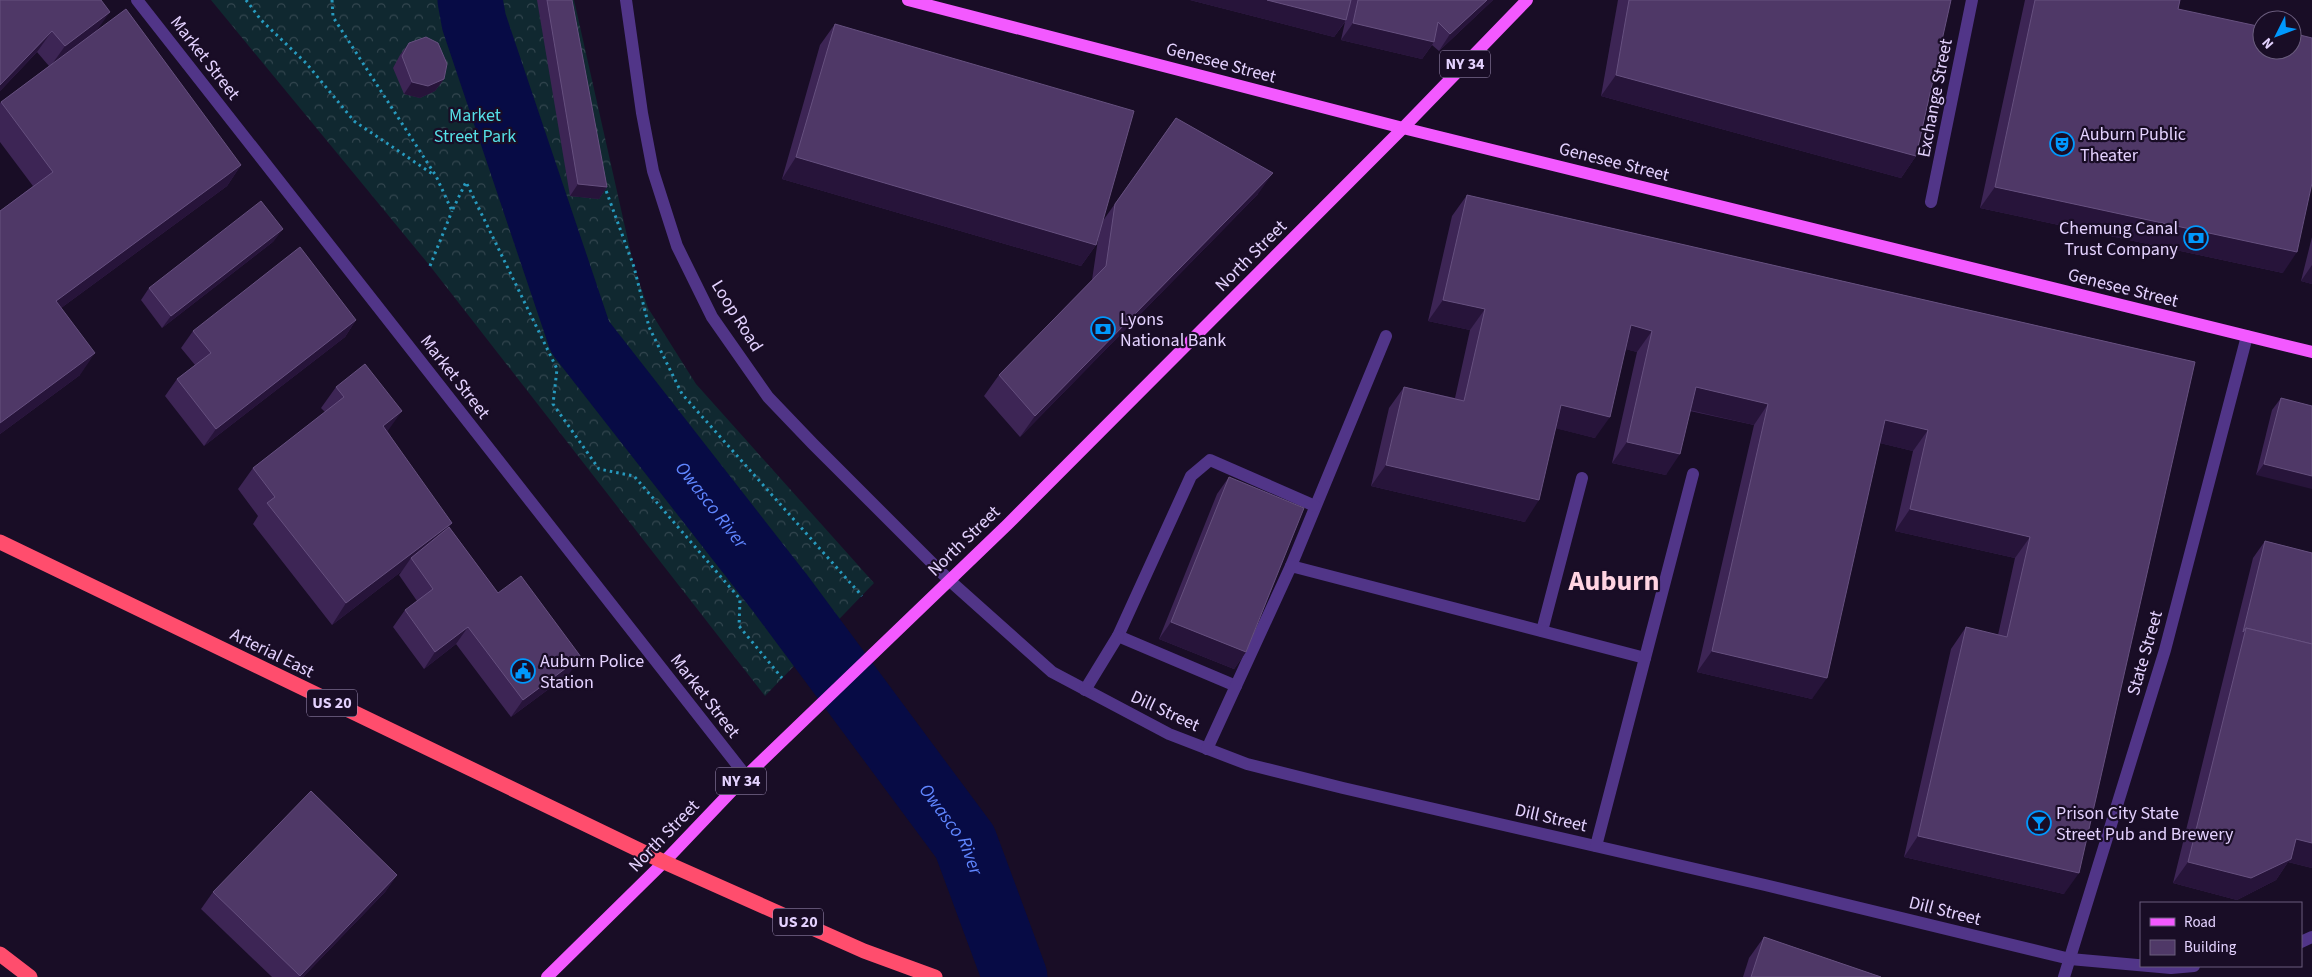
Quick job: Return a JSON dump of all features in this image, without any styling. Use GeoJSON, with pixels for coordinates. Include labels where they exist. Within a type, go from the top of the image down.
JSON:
{"type":"FeatureCollection","features":[{"type":"Feature","properties":{"kind":"highway","name":"Arterial East"},"geometry":{"type":"LineString","coordinates":[[0,542],[664,862]]}},
{"type":"Feature","properties":{"kind":"highway","name":"US 20"},"geometry":{"type":"LineString","coordinates":[[664,862],[864,951],[935,977]]}},
{"type":"Feature","properties":{"kind":"highway"},"geometry":{"type":"LineString","coordinates":[[0,954],[30,977]]}},
{"type":"Feature","properties":{"kind":"main road","name":"Genesee Street"},"geometry":{"type":"LineString","coordinates":[[908,0],[1403,128],[2312,352]]}},
{"type":"Feature","properties":{"kind":"main road","name":"NY 34"},"geometry":{"type":"LineString","coordinates":[[1403,128],[1527,0]]}},
{"type":"Feature","properties":{"kind":"main road","name":"North Street"},"geometry":{"type":"LineString","coordinates":[[550,976],[664,862],[746,776],[892,633],[1007,526],[1403,128]]}},
{"type":"Feature","properties":{"kind":"street","name":"Market Street"},"geometry":{"type":"LineString","coordinates":[[137,0],[746,776]]}},
{"type":"Feature","properties":{"kind":"street","name":"Loop Road"},"geometry":{"type":"LineString","coordinates":[[626,0],[642,113],[654,171],[677,246],[712,317],[768,397],[949,580]]}},
{"type":"Feature","properties":{"kind":"street","name":"Exchange Street"},"geometry":{"type":"LineString","coordinates":[[1932,202],[1972,0]]}},
{"type":"Feature","properties":{"kind":"street"},"geometry":{"type":"LineString","coordinates":[[1207,749],[1291,566],[1386,336]]}},
{"type":"Feature","properties":{"kind":"street","name":"State Street"},"geometry":{"type":"LineString","coordinates":[[2064,977],[2165,650],[2247,336]]}},
{"type":"Feature","properties":{"kind":"street"},"geometry":{"type":"LineString","coordinates":[[1085,690],[1118,636],[1191,476],[1210,460],[1315,506]]}},
{"type":"Feature","properties":{"kind":"street"},"geometry":{"type":"LineString","coordinates":[[1596,846],[1693,474]]}},
{"type":"Feature","properties":{"kind":"street"},"geometry":{"type":"LineString","coordinates":[[1542,631],[1582,478]]}},
{"type":"Feature","properties":{"kind":"street"},"geometry":{"type":"LineString","coordinates":[[1291,566],[1645,658]]}},
{"type":"Feature","properties":{"kind":"street","name":"Dill Street"},"geometry":{"type":"LineString","coordinates":[[949,580],[1052,672],[1169,734],[1247,764],[2070,960],[2140,966]]}},
{"type":"Feature","properties":{"kind":"street"},"geometry":{"type":"LineString","coordinates":[[1118,636],[1236,686]]}},
{"type":"Feature","properties":{"kind":"street","name":"Dill Street"},"geometry":{"type":"LineString","coordinates":[[2158,967],[2182,967]]}},
{"type":"Feature","properties":{"kind":"path"},"geometry":{"type":"LineString","coordinates":[[246,0],[261,20],[306,62],[354,121],[436,176]]}},
{"type":"Feature","properties":{"kind":"path"},"geometry":{"type":"LineString","coordinates":[[332,0],[333,17],[436,176],[452,211]]}},
{"type":"Feature","properties":{"kind":"path"},"geometry":{"type":"LineString","coordinates":[[602,176],[634,267],[649,327],[682,394],[862,596]]}},
{"type":"Feature","properties":{"kind":"path"},"geometry":{"type":"LineString","coordinates":[[430,266],[466,182],[557,369],[553,404],[598,469],[634,476],[740,599],[739,626],[782,678]]}},
{"type":"Feature","properties":{"kind":"green space","name":"Market Street Park"},"geometry":{"type":"Polygon","coordinates":[[[211,0],[574,0],[634,267],[648,308],[696,384],[874,583],[765,696],[430,266],[211,0]]]}},
{"type":"Feature","properties":{"kind":"building"},"geometry":{"type":"Polygon","coordinates":[[[0,0],[101,0],[110,12],[65,46],[52,31],[0,85],[0,0]]]}},
{"type":"Feature","properties":{"kind":"building"},"geometry":{"type":"Polygon","coordinates":[[[547,0],[572,0],[607,187],[578,184],[547,0]]]}},
{"type":"Feature","properties":{"kind":"building"},"geometry":{"type":"Polygon","coordinates":[[[1267,0],[1351,0],[1346,20],[1267,0]]]}},
{"type":"Feature","properties":{"kind":"building"},"geometry":{"type":"Polygon","coordinates":[[[1358,0],[1487,0],[1450,34],[1438,22],[1434,42],[1353,23],[1358,0]]]}},
{"type":"Feature","properties":{"kind":"building"},"geometry":{"type":"Polygon","coordinates":[[[1629,0],[1951,0],[1916,156],[1616,75],[1629,0]]]}},
{"type":"Feature","properties":{"kind":"building"},"geometry":{"type":"Polygon","coordinates":[[[2035,0],[2180,0],[2178,9],[2252,25],[2252,60],[2302,60],[2302,36],[2312,38],[2312,183],[2297,252],[1995,187],[2035,0]]]}},
{"type":"Feature","properties":{"kind":"building"},"geometry":{"type":"Polygon","coordinates":[[[126,9],[241,165],[56,301],[95,353],[0,423],[0,211],[53,172],[1,102],[126,9]]]}},
{"type":"Feature","properties":{"kind":"building"},"geometry":{"type":"Polygon","coordinates":[[[835,24],[1134,111],[1096,245],[796,157],[835,24]]]}},
{"type":"Feature","properties":{"kind":"building"},"geometry":{"type":"Polygon","coordinates":[[[426,37],[438,43],[447,64],[444,79],[428,86],[412,82],[402,56],[409,43],[426,37]]]}},
{"type":"Feature","properties":{"kind":"building"},"geometry":{"type":"Polygon","coordinates":[[[1176,118],[1273,173],[1035,416],[999,375],[1106,266],[1115,204],[1176,118]]]}},
{"type":"Feature","properties":{"kind":"building"},"geometry":{"type":"Polygon","coordinates":[[[1467,195],[2195,362],[2079,873],[1918,836],[1966,627],[2007,637],[2030,537],[1910,509],[1928,430],[1885,420],[1827,678],[1712,651],[1768,404],[1696,387],[1680,454],[1627,442],[1652,331],[1631,325],[1610,417],[1561,405],[1539,500],[1386,465],[1404,387],[1464,401],[1485,309],[1443,300],[1467,195]]]}},
{"type":"Feature","properties":{"kind":"building"},"geometry":{"type":"Polygon","coordinates":[[[261,201],[283,229],[171,316],[149,288],[261,201]]]}},
{"type":"Feature","properties":{"kind":"building"},"geometry":{"type":"Polygon","coordinates":[[[300,247],[356,320],[216,429],[177,379],[211,353],[193,331],[300,247]]]}},
{"type":"Feature","properties":{"kind":"building"},"geometry":{"type":"Polygon","coordinates":[[[365,364],[402,411],[383,426],[452,523],[346,603],[267,503],[275,497],[253,468],[344,397],[336,387],[365,364]]]}},
{"type":"Feature","properties":{"kind":"building"},"geometry":{"type":"Polygon","coordinates":[[[2281,398],[2312,406],[2312,476],[2264,464],[2281,398]]]}},
{"type":"Feature","properties":{"kind":"building"},"geometry":{"type":"Polygon","coordinates":[[[1229,477],[1304,508],[1246,652],[1171,622],[1229,477]]]}},
{"type":"Feature","properties":{"kind":"building"},"geometry":{"type":"Polygon","coordinates":[[[449,527],[498,593],[521,576],[581,657],[523,700],[468,627],[435,652],[405,610],[433,589],[411,558],[449,527]]]}},
{"type":"Feature","properties":{"kind":"building"},"geometry":{"type":"Polygon","coordinates":[[[2265,541],[2312,553],[2312,644],[2246,628],[2243,632],[2265,541]]]}},
{"type":"Feature","properties":{"kind":"building"},"geometry":{"type":"Polygon","coordinates":[[[2246,628],[2312,644],[2312,843],[2296,839],[2291,859],[2251,878],[2188,862],[2246,628]]]}},
{"type":"Feature","properties":{"kind":"building"},"geometry":{"type":"Polygon","coordinates":[[[311,791],[397,875],[300,976],[213,892],[311,791]]]}},
{"type":"Feature","properties":{"kind":"building"},"geometry":{"type":"Polygon","coordinates":[[[1764,937],[1881,977],[1751,977],[1764,937]]]}},
{"type":"Feature","properties":{"kind":"waterway","name":"Owasco River"},"geometry":{"type":"LineString","coordinates":[[470,0],[474,22],[580,337],[780,593],[965,842],[1015,977]]}},
{"type":"Feature","properties":{"kind":"place","name":"Auburn Public Theater"},"geometry":{"type":"Point","coordinates":[2062,144]}},
{"type":"Feature","properties":{"kind":"place","name":"Chemung Canal Trust Company"},"geometry":{"type":"Point","coordinates":[2196,238]}},
{"type":"Feature","properties":{"kind":"place","name":"Lyons National Bank"},"geometry":{"type":"Point","coordinates":[1103,329]}},
{"type":"Feature","properties":{"kind":"place","name":"Auburn Police Station"},"geometry":{"type":"Point","coordinates":[523,671]}},
{"type":"Feature","properties":{"kind":"place","name":"Prison City State Street Pub and Brewery"},"geometry":{"type":"Point","coordinates":[2039,823]}},
{"type":"Feature","properties":{"kind":"district","name":"Auburn"},"geometry":{"type":"Point","coordinates":[1614,581]}}]}
